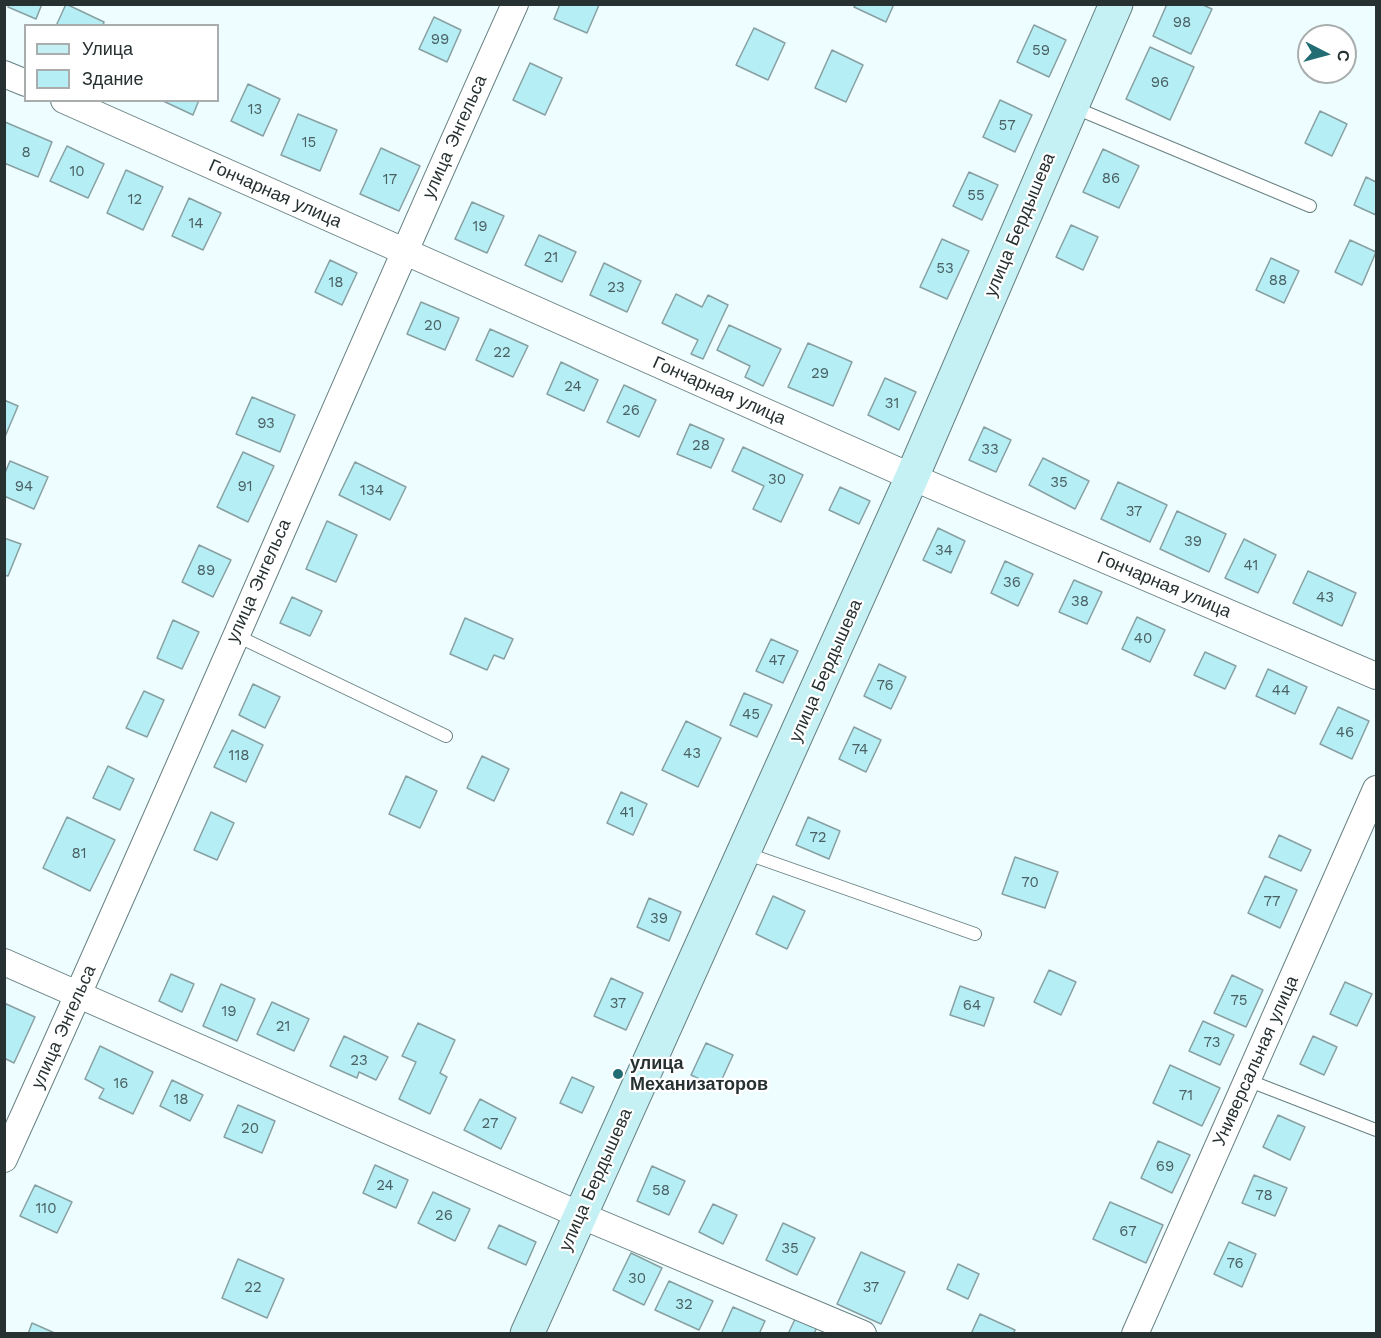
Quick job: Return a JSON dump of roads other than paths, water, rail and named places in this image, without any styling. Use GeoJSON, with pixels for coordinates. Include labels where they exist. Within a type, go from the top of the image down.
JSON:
{"type":"FeatureCollection","features":[{"type":"Feature","properties":{"kind":"street","name":"улица Энгельса"},"geometry":{"type":"LineString","coordinates":[[4,1159],[79,994],[235,635],[515,4]]}},
{"type":"Feature","properties":{"kind":"street","name":"улица Бердышева"},"geometry":{"type":"LineString","coordinates":[[527,1334],[912,477],[1116,4]]}},
{"type":"Feature","properties":{"kind":"street"},"geometry":{"type":"LineString","coordinates":[[4,74],[24,82]]}},
{"type":"Feature","properties":{"kind":"street","name":"Гончарная улица"},"geometry":{"type":"LineString","coordinates":[[68,102],[912,477],[1377,676]]}},
{"type":"Feature","properties":{"kind":"street","name":"Универсальная улица"},"geometry":{"type":"LineString","coordinates":[[1135,1334],[1377,789]]}},
{"type":"Feature","properties":{"kind":"street"},"geometry":{"type":"LineString","coordinates":[[4,962],[580,1215],[863,1334]]}},
{"type":"Feature","properties":{"kind":"lane"},"geometry":{"type":"LineString","coordinates":[[1071,106],[1310,206]]}},
{"type":"Feature","properties":{"kind":"lane"},"geometry":{"type":"LineString","coordinates":[[235,635],[446,736]]}},
{"type":"Feature","properties":{"kind":"lane"},"geometry":{"type":"LineString","coordinates":[[745,853],[975,934]]}},
{"type":"Feature","properties":{"kind":"lane"},"geometry":{"type":"LineString","coordinates":[[1247,1080],[1377,1130]]}},
{"type":"Feature","properties":{"kind":"place","name":"улица Механизаторов"},"geometry":{"type":"Point","coordinates":[618,1074]}}]}
